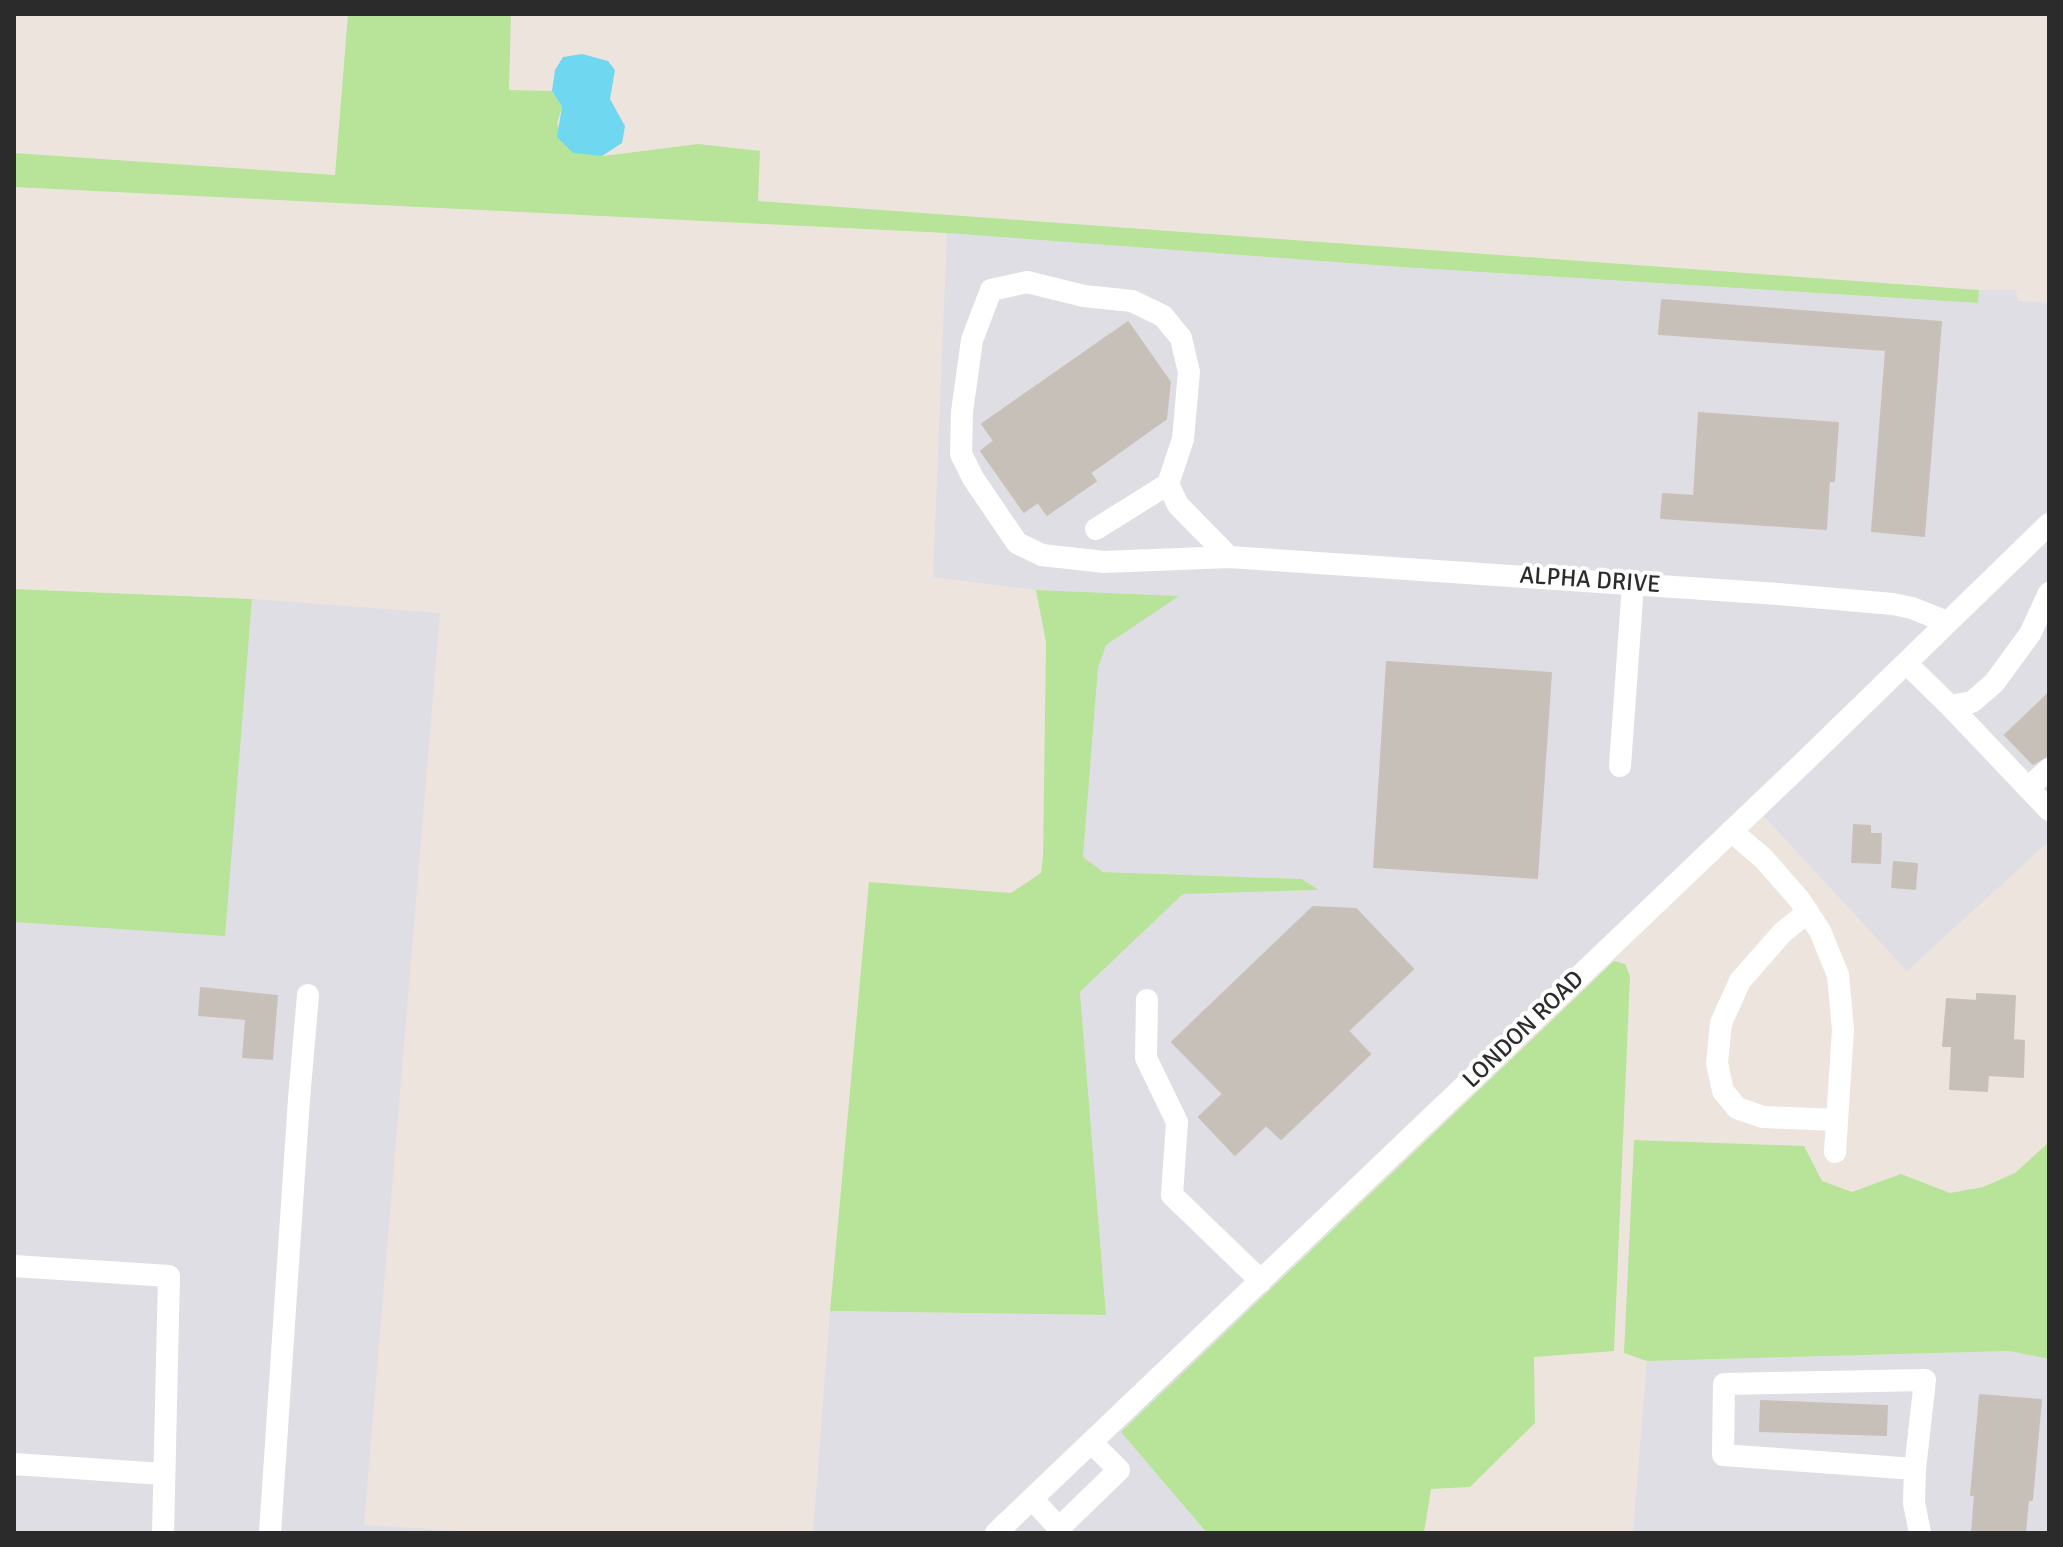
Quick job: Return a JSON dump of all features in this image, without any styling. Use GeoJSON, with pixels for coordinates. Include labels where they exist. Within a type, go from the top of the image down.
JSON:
{"type":"FeatureCollection","features":[{"type":"Feature","properties":{"kind":"street","name":"ALPHA DRIVE"},"geometry":{"type":"LineString","coordinates":[[1168,484],[1183,439],[1189,372],[1181,338],[1163,316],[1132,301],[1084,296],[1027,282],[991,290],[972,340],[962,412],[961,454],[973,478],[1017,543],[1042,555],[1104,562],[1229,557],[1633,584],[1893,604],[1947,622]]}},
{"type":"Feature","properties":{"kind":"street"},"geometry":{"type":"LineString","coordinates":[[1096,529],[1168,484],[1178,505],[1229,557]]}},
{"type":"Feature","properties":{"kind":"street","name":"LONDON ROAD"},"geometry":{"type":"LineString","coordinates":[[996,1533],[2049,524]]}},
{"type":"Feature","properties":{"kind":"street"},"geometry":{"type":"LineString","coordinates":[[1620,766],[1633,584]]}},
{"type":"Feature","properties":{"kind":"street"},"geometry":{"type":"LineString","coordinates":[[1950,706],[1972,702],[1994,683],[2030,634],[2049,593]]}},
{"type":"Feature","properties":{"kind":"street"},"geometry":{"type":"LineString","coordinates":[[1906,663],[2049,810]]}},
{"type":"Feature","properties":{"kind":"street"},"geometry":{"type":"LineString","coordinates":[[2028,788],[2049,769]]}},
{"type":"Feature","properties":{"kind":"street"},"geometry":{"type":"LineString","coordinates":[[1731,831],[1763,858],[1790,887],[1829,949],[1838,975],[1843,1030],[1835,1152]]}},
{"type":"Feature","properties":{"kind":"street"},"geometry":{"type":"LineString","coordinates":[[1808,912],[1782,933],[1740,981],[1721,1023],[1717,1063],[1723,1091],[1737,1108],[1763,1117],[1837,1120]]}},
{"type":"Feature","properties":{"kind":"street"},"geometry":{"type":"LineString","coordinates":[[270,1533],[308,995]]}},
{"type":"Feature","properties":{"kind":"street"},"geometry":{"type":"LineString","coordinates":[[1147,1000],[1146,1058],[1177,1122],[1172,1195],[1261,1281]]}},
{"type":"Feature","properties":{"kind":"street"},"geometry":{"type":"LineString","coordinates":[[14,1266],[169,1276],[163,1533]]}},
{"type":"Feature","properties":{"kind":"street"},"geometry":{"type":"LineString","coordinates":[[1915,1469],[1723,1455],[1724,1384],[1925,1380],[1915,1469],[1914,1503],[1920,1533]]}},
{"type":"Feature","properties":{"kind":"street"},"geometry":{"type":"LineString","coordinates":[[1033,1500],[1059,1528],[1119,1470],[1091,1442]]}},
{"type":"Feature","properties":{"kind":"street"},"geometry":{"type":"LineString","coordinates":[[14,1464],[164,1474]]}},
{"type":"Feature","properties":{"kind":"shaded area"},"geometry":{"type":"Polygon","coordinates":[[[947,233],[1401,267],[1977,303],[1979,290],[2016,290],[2018,301],[2049,303],[2049,844],[1907,971],[1763,815],[1121,1432],[1207,1533],[813,1533],[830,1311],[1106,1315],[1080,992],[1183,894],[1318,890],[1302,879],[1102,872],[1083,857],[1098,668],[1106,644],[1178,596],[1036,590],[933,577],[947,233]]]}},
{"type":"Feature","properties":{"kind":"shaded area"},"geometry":{"type":"Polygon","coordinates":[[[252,599],[440,613],[364,1525],[490,1533],[14,1533],[14,922],[224,935],[252,599]]]}},
{"type":"Feature","properties":{"kind":"shaded area"},"geometry":{"type":"Polygon","coordinates":[[[2009,1351],[2049,1359],[2049,1533],[1633,1533],[1647,1361],[2009,1351]]]}},
{"type":"Feature","properties":{"kind":"green space"},"geometry":{"type":"Polygon","coordinates":[[[348,14],[511,14],[509,90],[552,91],[562,107],[557,124],[573,152],[603,156],[698,144],[760,151],[758,201],[1979,290],[1978,303],[1401,267],[947,233],[14,187],[14,153],[335,175],[348,14]]]}},
{"type":"Feature","properties":{"kind":"green space"},"geometry":{"type":"Polygon","coordinates":[[[14,589],[252,599],[225,936],[14,922],[14,589]]]}},
{"type":"Feature","properties":{"kind":"green space"},"geometry":{"type":"Polygon","coordinates":[[[1036,590],[1179,596],[1106,645],[1098,668],[1083,857],[1103,872],[1302,879],[1319,890],[1183,894],[1080,992],[1106,1315],[830,1311],[869,882],[1011,893],[1041,873],[1046,642],[1036,590]]]}},
{"type":"Feature","properties":{"kind":"green space"},"geometry":{"type":"Polygon","coordinates":[[[1614,961],[1625,964],[1630,976],[1614,1351],[1534,1357],[1535,1423],[1470,1487],[1431,1489],[1424,1533],[1207,1533],[1121,1432],[1614,961]]]}},
{"type":"Feature","properties":{"kind":"green space"},"geometry":{"type":"Polygon","coordinates":[[[1634,1140],[1804,1146],[1822,1181],[1852,1192],[1901,1174],[1950,1193],[1983,1187],[2015,1173],[2049,1142],[2049,1359],[2009,1351],[1647,1361],[1624,1353],[1634,1140]]]}},
{"type":"Feature","properties":{"kind":"water"},"geometry":{"type":"Polygon","coordinates":[[[582,54],[608,61],[615,70],[610,99],[625,126],[622,143],[602,156],[573,153],[557,137],[562,107],[552,91],[555,70],[563,57],[582,54]]]}},
{"type":"Feature","properties":{"kind":"building"},"geometry":{"type":"Polygon","coordinates":[[[1662,300],[1941,322],[1924,536],[1872,531],[1886,350],[1659,334],[1662,300]]]}},
{"type":"Feature","properties":{"kind":"building"},"geometry":{"type":"Polygon","coordinates":[[[1128,322],[1170,382],[1166,419],[1090,473],[1096,481],[1047,515],[1038,502],[1024,512],[981,451],[994,441],[982,424],[1128,322]]]}},
{"type":"Feature","properties":{"kind":"building"},"geometry":{"type":"Polygon","coordinates":[[[1699,413],[1838,423],[1834,481],[1829,481],[1826,529],[1661,518],[1663,494],[1694,496],[1699,413]]]}},
{"type":"Feature","properties":{"kind":"building"},"geometry":{"type":"Polygon","coordinates":[[[1387,662],[1551,673],[1537,878],[1374,867],[1387,662]]]}},
{"type":"Feature","properties":{"kind":"building"},"geometry":{"type":"Polygon","coordinates":[[[2049,693],[2049,755],[2033,764],[2005,735],[2049,693]]]}},
{"type":"Feature","properties":{"kind":"building"},"geometry":{"type":"Polygon","coordinates":[[[1854,825],[1870,826],[1870,834],[1881,834],[1880,863],[1852,862],[1854,825]]]}},
{"type":"Feature","properties":{"kind":"building"},"geometry":{"type":"Polygon","coordinates":[[[1894,862],[1917,864],[1915,889],[1892,887],[1894,862]]]}},
{"type":"Feature","properties":{"kind":"building"},"geometry":{"type":"Polygon","coordinates":[[[1313,907],[1356,909],[1413,969],[1348,1031],[1370,1054],[1281,1139],[1266,1125],[1235,1155],[1199,1117],[1223,1094],[1172,1042],[1313,907]]]}},
{"type":"Feature","properties":{"kind":"building"},"geometry":{"type":"Polygon","coordinates":[[[201,988],[277,996],[272,1059],[243,1057],[246,1019],[199,1015],[201,988]]]}},
{"type":"Feature","properties":{"kind":"building"},"geometry":{"type":"Polygon","coordinates":[[[1977,994],[2015,996],[2013,1040],[2024,1041],[2023,1077],[1988,1075],[1987,1091],[1950,1089],[1952,1046],[1943,1046],[1947,999],[1977,1001],[1977,994]]]}},
{"type":"Feature","properties":{"kind":"building"},"geometry":{"type":"Polygon","coordinates":[[[1980,1395],[2041,1400],[2032,1500],[2028,1500],[2025,1533],[1972,1533],[1975,1495],[1971,1495],[1980,1395]]]}},
{"type":"Feature","properties":{"kind":"building"},"geometry":{"type":"Polygon","coordinates":[[[1761,1401],[1887,1406],[1886,1435],[1760,1431],[1761,1401]]]}}]}
